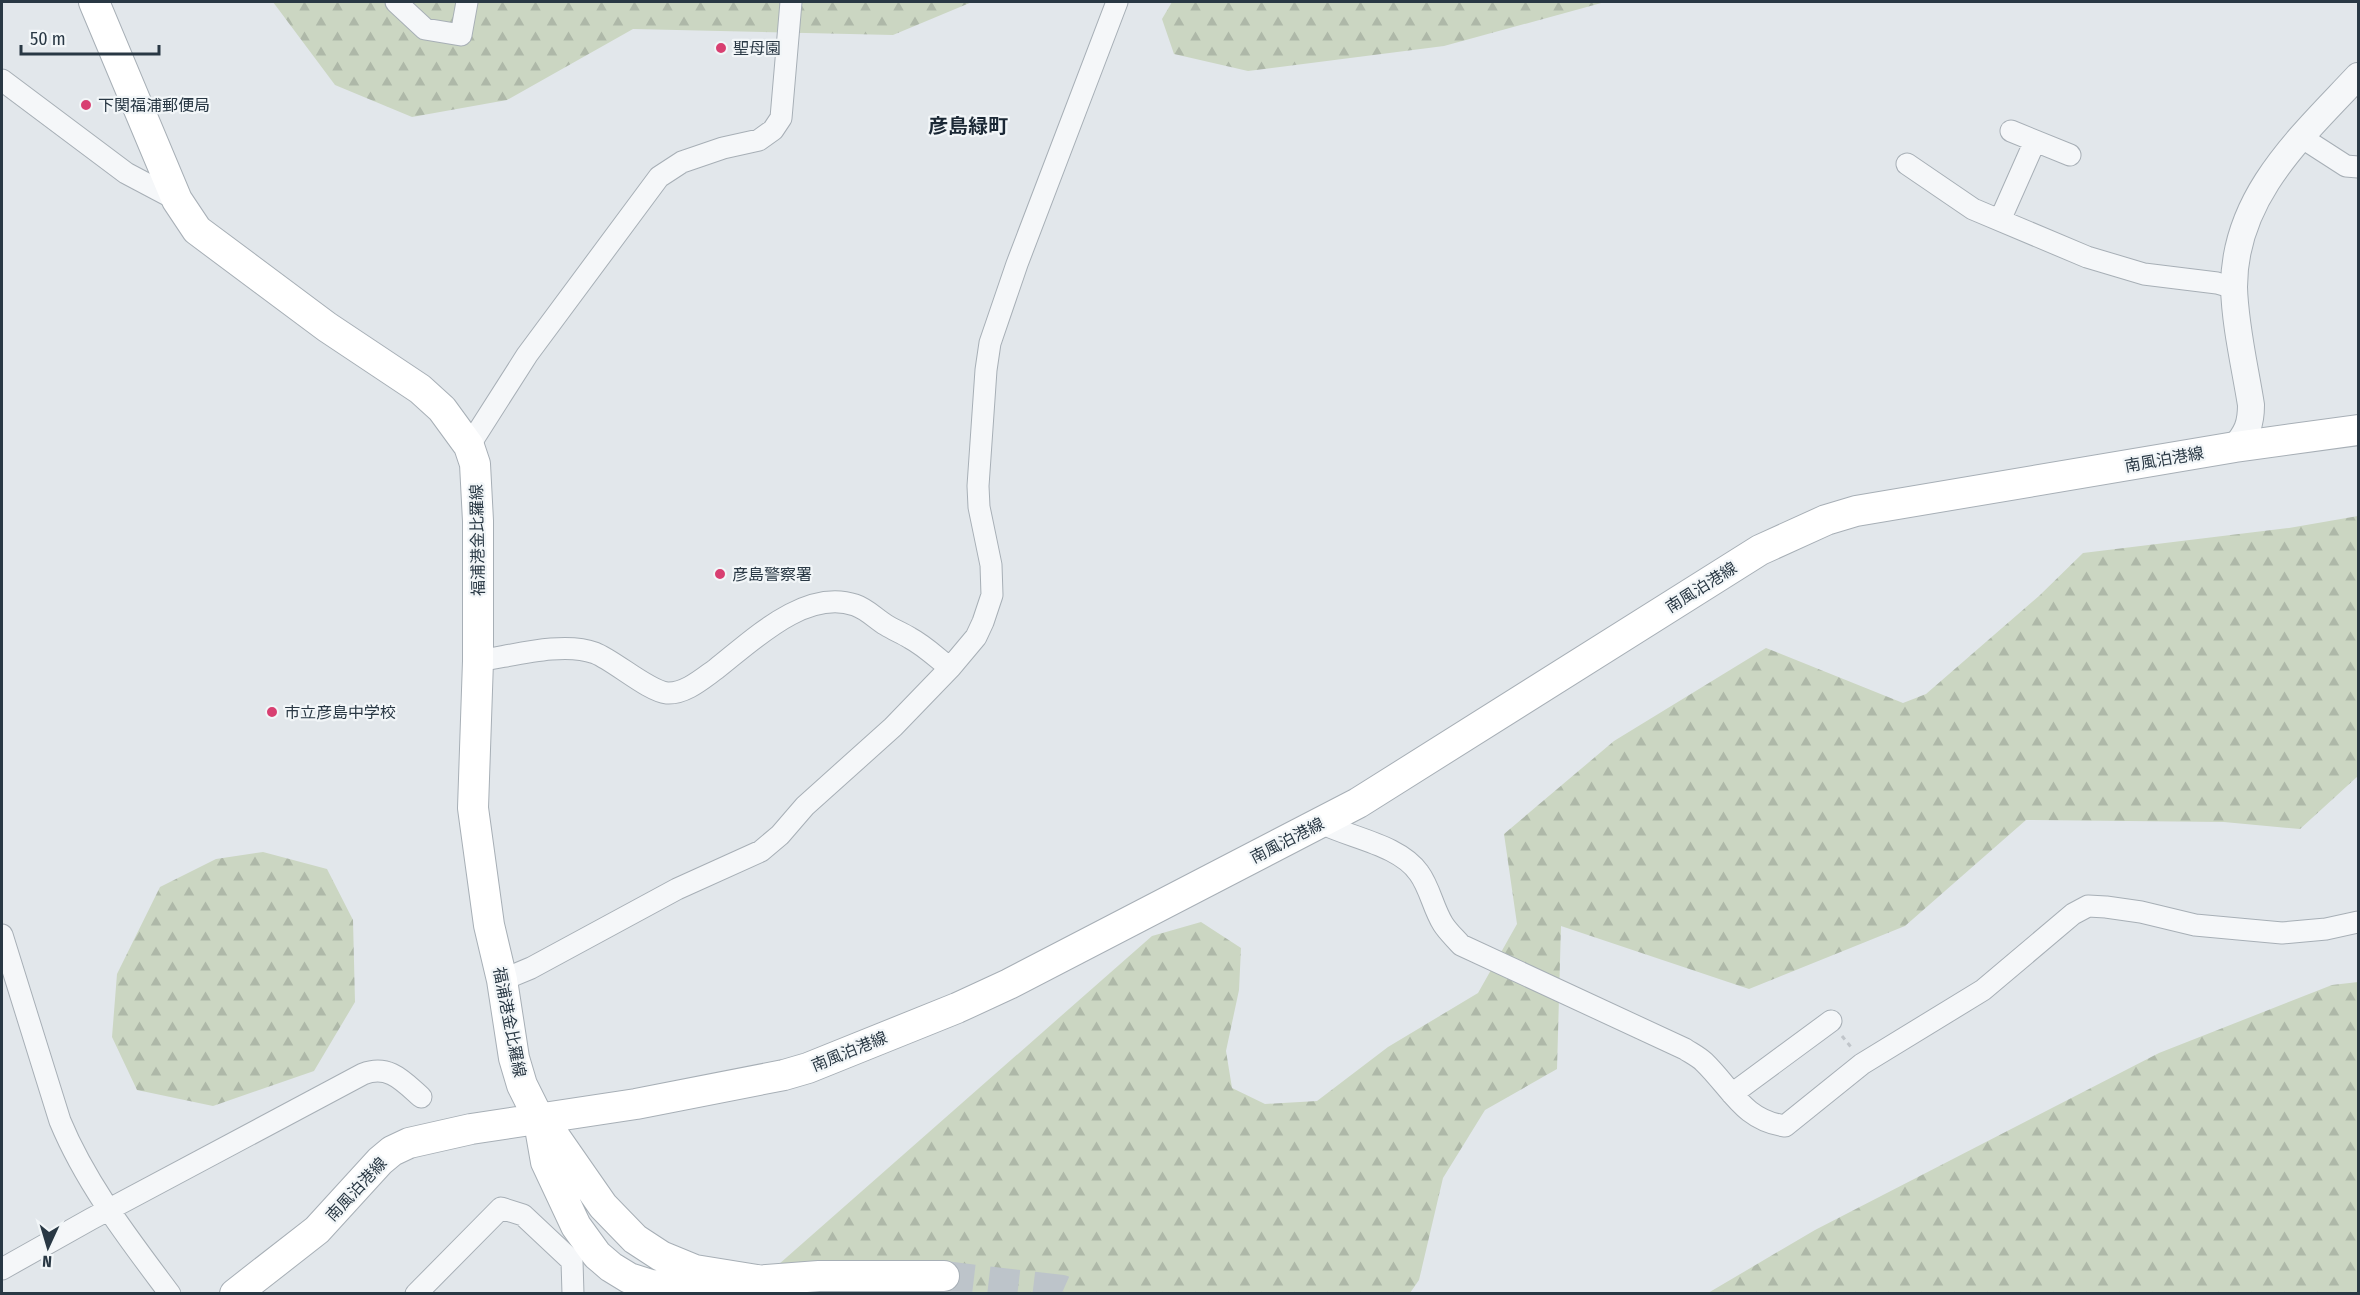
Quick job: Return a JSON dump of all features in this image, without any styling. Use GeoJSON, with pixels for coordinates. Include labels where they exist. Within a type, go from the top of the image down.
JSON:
{"type":"FeatureCollection","features":[{"type":"Feature","properties":{"kind":"main road","name":"福浦港金比羅線"},"geometry":{"type":"LineString","coordinates":[[94,2],[177,200],[197,230],[327,327],[420,389],[442,409],[469,446],[475,464],[478,492],[478,660],[473,808],[489,925],[502,980],[514,1058],[522,1085],[539,1119],[546,1162],[555,1185],[586,1242],[611,1267],[629,1278],[651,1285],[676,1287],[819,1276],[944,1276]]}},
{"type":"Feature","properties":{"kind":"main road","name":"南風泊港線"},"geometry":{"type":"LineString","coordinates":[[235,1293],[317,1230],[392,1151],[430,1137],[636,1104],[760,1081],[808,1068],[957,1008],[1009,984],[1321,823],[1438,754],[1760,550],[1826,520],[1856,511],[2235,447],[2358,430]]}},
{"type":"Feature","properties":{"kind":"street"},"geometry":{"type":"LineString","coordinates":[[396,2],[425,28],[461,35],[467,2]]}},
{"type":"Feature","properties":{"kind":"street"},"geometry":{"type":"LineString","coordinates":[[469,446],[527,355],[659,177],[682,162],[723,148],[759,140],[773,130],[781,118],[791,2]]}},
{"type":"Feature","properties":{"kind":"street"},"geometry":{"type":"LineString","coordinates":[[502,980],[531,968],[677,890],[761,851],[780,835],[805,806],[893,727],[950,669],[976,637],[992,595],[991,565],[979,507],[978,486],[990,343],[1017,264],[1117,2]]}},
{"type":"Feature","properties":{"kind":"street"},"geometry":{"type":"LineString","coordinates":[[2235,447],[2247,434],[2252,405],[2234,288],[2237,249],[2245,222],[2268,180],[2301,137],[2358,76]]}},
{"type":"Feature","properties":{"kind":"street"},"geometry":{"type":"LineString","coordinates":[[2,80],[126,174],[177,200]]}},
{"type":"Feature","properties":{"kind":"street"},"geometry":{"type":"LineString","coordinates":[[2011,131],[2070,155]]}},
{"type":"Feature","properties":{"kind":"street"},"geometry":{"type":"LineString","coordinates":[[2301,137],[2346,166],[2358,167]]}},
{"type":"Feature","properties":{"kind":"street"},"geometry":{"type":"LineString","coordinates":[[2000,220],[2035,141]]}},
{"type":"Feature","properties":{"kind":"street"},"geometry":{"type":"LineString","coordinates":[[1907,164],[1973,209],[2111,264],[2144,274],[2217,283],[2234,288]]}},
{"type":"Feature","properties":{"kind":"street"},"geometry":{"type":"LineString","coordinates":[[478,660],[561,648],[581,649],[597,654],[654,688],[667,693],[692,686],[778,621],[824,603],[840,603],[855,605],[865,610],[887,626],[912,639],[950,669]]}},
{"type":"Feature","properties":{"kind":"street"},"geometry":{"type":"LineString","coordinates":[[1321,823],[1401,855],[1410,862],[1419,873],[1442,922],[1461,945],[1684,1049],[1703,1061],[1749,1113],[1763,1121],[1785,1126],[1863,1063],[1983,990],[2073,914],[2088,906],[2141,912],[2196,925],[2282,933],[2326,929],[2358,922]]}},
{"type":"Feature","properties":{"kind":"street"},"geometry":{"type":"LineString","coordinates":[[2,934],[67,1139],[108,1209],[170,1293]]}},
{"type":"Feature","properties":{"kind":"street"},"geometry":{"type":"LineString","coordinates":[[1732,1094],[1831,1022]]}},
{"type":"Feature","properties":{"kind":"street"},"geometry":{"type":"LineString","coordinates":[[2,1269],[108,1209],[206,1159],[339,1085],[371,1071],[392,1073],[421,1097]]}},
{"type":"Feature","properties":{"kind":"street"},"geometry":{"type":"LineString","coordinates":[[416,1293],[501,1208],[523,1215],[572,1262],[573,1293]]}},
{"type":"Feature","properties":{"kind":"path"},"geometry":{"type":"LineString","coordinates":[[1831,1022],[1863,1063]]}},
{"type":"Feature","properties":{"kind":"green space"},"geometry":{"type":"Polygon","coordinates":[[[273,2],[972,2],[893,35],[633,29],[507,100],[412,117],[335,85],[273,2]]]}},
{"type":"Feature","properties":{"kind":"green space"},"geometry":{"type":"Polygon","coordinates":[[[1172,2],[1605,2],[1444,46],[1248,71],[1174,54],[1162,19],[1172,2]]]}},
{"type":"Feature","properties":{"kind":"green space"},"geometry":{"type":"Polygon","coordinates":[[[2358,516],[2358,776],[2300,829],[2224,822],[2026,820],[1905,926],[1749,989],[1561,926],[1557,1069],[1485,1110],[1443,1178],[1419,1280],[1410,1293],[745,1294],[1152,936],[1201,922],[1241,948],[1239,990],[1226,1051],[1232,1088],[1265,1104],[1317,1101],[1388,1047],[1478,993],[1517,924],[1504,834],[1614,741],[1766,648],[1903,703],[1926,694],[2039,596],[2083,553],[2289,528],[2358,516]]]}},
{"type":"Feature","properties":{"kind":"green space"},"geometry":{"type":"Polygon","coordinates":[[[263,852],[327,869],[353,920],[355,1002],[314,1071],[213,1106],[137,1090],[112,1037],[117,974],[160,887],[216,859],[263,852]]]}},
{"type":"Feature","properties":{"kind":"green space"},"geometry":{"type":"Polygon","coordinates":[[[2358,982],[2358,1293],[1708,1293],[1815,1230],[2159,1053],[2332,985],[2358,982]]]}},
{"type":"Feature","properties":{"kind":"tunnel"},"geometry":{"type":"LineString","coordinates":[[944,1276],[1062,1290],[1071,1294]]}},
{"type":"Feature","properties":{"kind":"place","name":"聖母園"},"geometry":{"type":"Point","coordinates":[721,48]}},
{"type":"Feature","properties":{"kind":"place","name":"下関福浦郵便局"},"geometry":{"type":"Point","coordinates":[86,105]}},
{"type":"Feature","properties":{"kind":"place","name":"彦島警察署"},"geometry":{"type":"Point","coordinates":[720,574]}},
{"type":"Feature","properties":{"kind":"place","name":"市立彦島中学校"},"geometry":{"type":"Point","coordinates":[272,712]}},
{"type":"Feature","properties":{"kind":"district","name":"彦島緑町"},"geometry":{"type":"Point","coordinates":[968,126]}}]}
